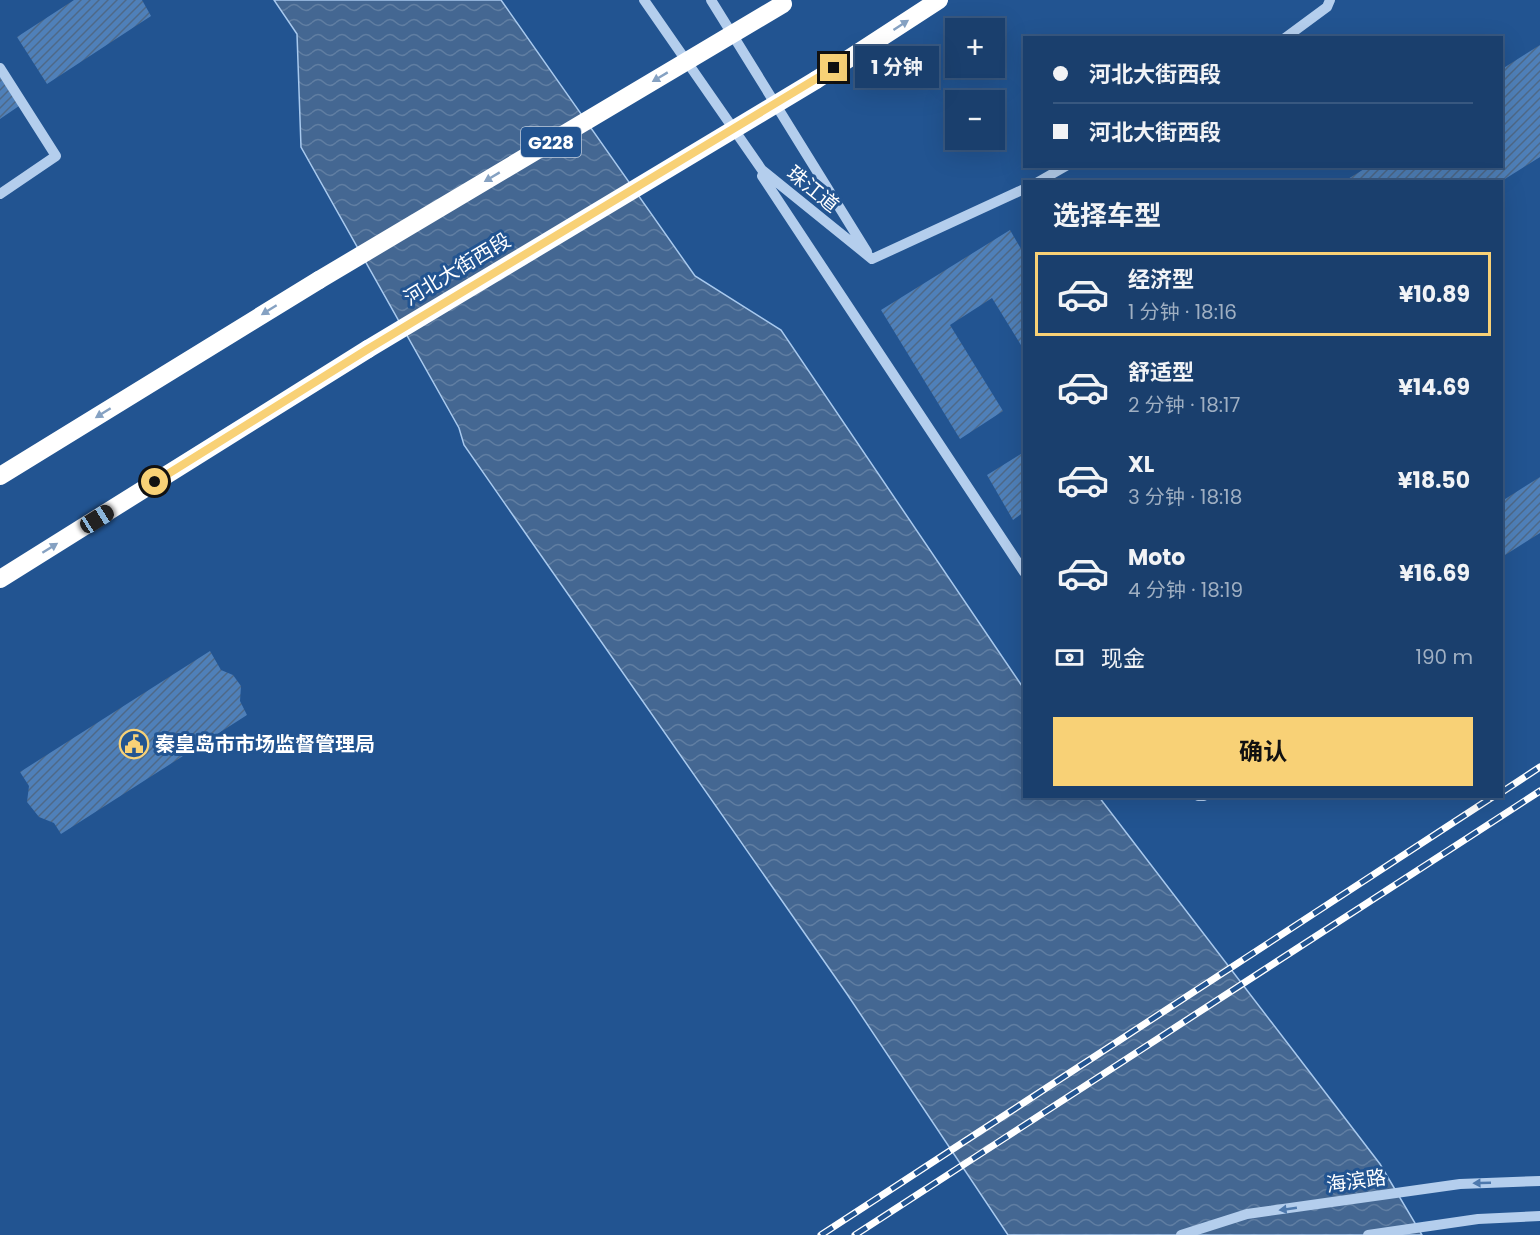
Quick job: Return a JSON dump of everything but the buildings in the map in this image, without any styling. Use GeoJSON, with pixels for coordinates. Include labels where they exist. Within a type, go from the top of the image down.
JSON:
{"type":"FeatureCollection","features":[{"type":"Feature","properties":{"kind":"highway","name":"河北大街西段"},"geometry":{"type":"LineString","coordinates":[[0,579],[368,349],[816,80],[939,0]]}},
{"type":"Feature","properties":{"kind":"highway","name":"G228"},"geometry":{"type":"LineString","coordinates":[[0,476],[319,280],[786,2]]}},
{"type":"Feature","properties":{"kind":"street","name":"珠江道"},"geometry":{"type":"LineString","coordinates":[[645,0],[762,170],[872,259]]}},
{"type":"Feature","properties":{"kind":"street"},"geometry":{"type":"LineString","coordinates":[[711,0],[872,259],[1023,189]]}},
{"type":"Feature","properties":{"kind":"street"},"geometry":{"type":"LineString","coordinates":[[1288,36],[1327,7],[1330,0]]}},
{"type":"Feature","properties":{"kind":"street"},"geometry":{"type":"LineString","coordinates":[[0,68],[56,156],[0,194]]}},
{"type":"Feature","properties":{"kind":"street"},"geometry":{"type":"LineString","coordinates":[[1042,180],[1062,168]]}},
{"type":"Feature","properties":{"kind":"street"},"geometry":{"type":"LineString","coordinates":[[762,176],[1023,570]]}},
{"type":"Feature","properties":{"kind":"street","name":"海滨路"},"geometry":{"type":"LineString","coordinates":[[1181,1235],[1247,1214],[1460,1184],[1540,1181]]}},
{"type":"Feature","properties":{"kind":"street"},"geometry":{"type":"LineString","coordinates":[[1368,1235],[1478,1219],[1540,1216]]}},
{"type":"Feature","properties":{"kind":"water"},"geometry":{"type":"Polygon","coordinates":[[[274,0],[501,0],[695,276],[781,330],[1023,688],[1023,798],[1100,798],[1380,1164],[1422,1235],[1008,1235],[847,994],[464,445],[459,428],[301,147],[297,34],[274,0]]]}},
{"type":"Feature","properties":{"kind":"railway"},"geometry":{"type":"LineString","coordinates":[[1503,791],[1540,767]]}},
{"type":"Feature","properties":{"kind":"railway"},"geometry":{"type":"LineString","coordinates":[[855,1235],[1540,791]]}},
{"type":"Feature","properties":{"kind":"railway"},"geometry":{"type":"LineString","coordinates":[[821,1235],[1491,798]]}},
{"type":"Feature","properties":{"kind":"place","name":"秦皇岛市市场监督管理局"},"geometry":{"type":"Point","coordinates":[134,744]}},
{"type":"Feature","properties":{"kind":"route"},"geometry":{"type":"LineString","coordinates":[[155,482],[368,349],[834,68]]}}]}
